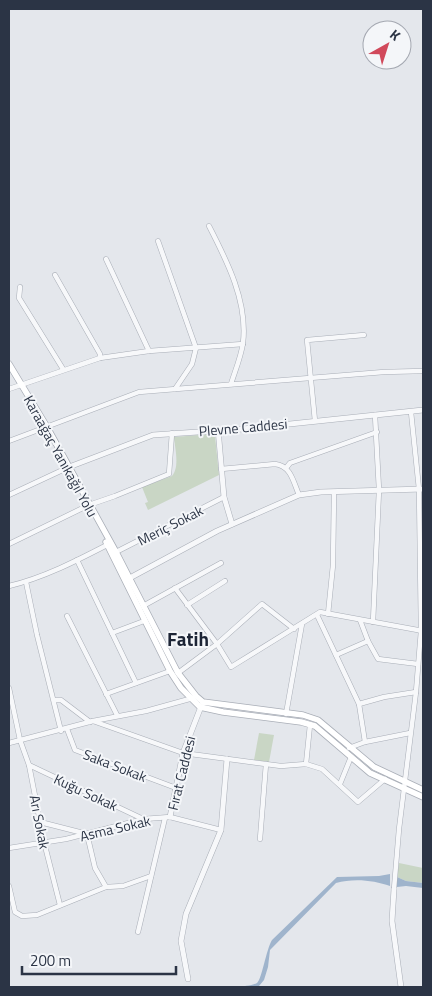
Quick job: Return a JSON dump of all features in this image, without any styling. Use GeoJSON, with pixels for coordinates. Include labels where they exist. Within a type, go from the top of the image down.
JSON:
{"type":"FeatureCollection","features":[{"type":"Feature","properties":{"kind":"main road","name":"Karaağaç Yanıkağıl Yolu"},"geometry":{"type":"LineString","coordinates":[[9,364],[47,427],[99,523]]}},
{"type":"Feature","properties":{"kind":"main road"},"geometry":{"type":"LineString","coordinates":[[99,523],[116,552],[144,621],[181,688],[202,704],[223,712],[310,724],[370,772],[385,779],[423,790]]}},
{"type":"Feature","properties":{"kind":"main road"},"geometry":{"type":"LineString","coordinates":[[99,523],[107,545],[144,606],[178,673],[194,698]]}},
{"type":"Feature","properties":{"kind":"main road"},"geometry":{"type":"LineString","coordinates":[[202,704],[303,715],[318,720],[349,748],[374,767],[423,797]]}},
{"type":"Feature","properties":{"kind":"street"},"geometry":{"type":"LineString","coordinates":[[209,226],[229,266],[243,314],[243,344],[231,384]]}},
{"type":"Feature","properties":{"kind":"street"},"geometry":{"type":"LineString","coordinates":[[158,241],[196,348],[192,364],[175,389]]}},
{"type":"Feature","properties":{"kind":"street"},"geometry":{"type":"LineString","coordinates":[[106,258],[150,351]]}},
{"type":"Feature","properties":{"kind":"street"},"geometry":{"type":"LineString","coordinates":[[55,275],[100,354],[100,358]]}},
{"type":"Feature","properties":{"kind":"street"},"geometry":{"type":"LineString","coordinates":[[20,287],[20,298],[64,369]]}},
{"type":"Feature","properties":{"kind":"street"},"geometry":{"type":"LineString","coordinates":[[314,421],[307,340],[364,336]]}},
{"type":"Feature","properties":{"kind":"street"},"geometry":{"type":"LineString","coordinates":[[9,389],[100,358],[150,351],[243,344]]}},
{"type":"Feature","properties":{"kind":"street"},"geometry":{"type":"LineString","coordinates":[[9,441],[139,392],[384,372],[423,371]]}},
{"type":"Feature","properties":{"kind":"street","name":"Plevne Caddesi"},"geometry":{"type":"LineString","coordinates":[[69,467],[147,437],[172,433],[243,429],[423,410]]}},
{"type":"Feature","properties":{"kind":"street"},"geometry":{"type":"LineString","coordinates":[[401,987],[392,921],[394,875],[422,631],[421,489],[411,412]]}},
{"type":"Feature","properties":{"kind":"street"},"geometry":{"type":"LineString","coordinates":[[373,622],[379,490],[375,415]]}},
{"type":"Feature","properties":{"kind":"street"},"geometry":{"type":"LineString","coordinates":[[218,430],[224,497],[232,524]]}},
{"type":"Feature","properties":{"kind":"street"},"geometry":{"type":"LineString","coordinates":[[286,468],[290,463],[377,432]]}},
{"type":"Feature","properties":{"kind":"street"},"geometry":{"type":"LineString","coordinates":[[9,544],[89,505],[169,474],[172,433]]}},
{"type":"Feature","properties":{"kind":"street"},"geometry":{"type":"LineString","coordinates":[[221,469],[274,464],[286,468],[299,495]]}},
{"type":"Feature","properties":{"kind":"street"},"geometry":{"type":"LineString","coordinates":[[9,495],[69,467]]}},
{"type":"Feature","properties":{"kind":"street"},"geometry":{"type":"LineString","coordinates":[[127,580],[232,524],[299,495],[421,489]]}},
{"type":"Feature","properties":{"kind":"street"},"geometry":{"type":"LineString","coordinates":[[328,614],[333,566],[334,492]]}},
{"type":"Feature","properties":{"kind":"street","name":"Meriç Sokak"},"geometry":{"type":"LineString","coordinates":[[116,552],[224,497]]}},
{"type":"Feature","properties":{"kind":"street"},"geometry":{"type":"LineString","coordinates":[[9,586],[26,582],[107,545]]}},
{"type":"Feature","properties":{"kind":"street"},"geometry":{"type":"LineString","coordinates":[[77,560],[136,683]]}},
{"type":"Feature","properties":{"kind":"street"},"geometry":{"type":"LineString","coordinates":[[144,606],[221,563]]}},
{"type":"Feature","properties":{"kind":"street"},"geometry":{"type":"LineString","coordinates":[[188,605],[225,581]]}},
{"type":"Feature","properties":{"kind":"street"},"geometry":{"type":"LineString","coordinates":[[26,582],[61,730]]}},
{"type":"Feature","properties":{"kind":"street"},"geometry":{"type":"LineString","coordinates":[[175,588],[231,667],[320,612],[422,631]]}},
{"type":"Feature","properties":{"kind":"street"},"geometry":{"type":"LineString","coordinates":[[178,673],[216,644],[262,604],[294,628]]}},
{"type":"Feature","properties":{"kind":"street"},"geometry":{"type":"LineString","coordinates":[[317,614],[359,704],[365,742]]}},
{"type":"Feature","properties":{"kind":"street"},"geometry":{"type":"LineString","coordinates":[[67,616],[117,715]]}},
{"type":"Feature","properties":{"kind":"street"},"geometry":{"type":"LineString","coordinates":[[360,620],[368,641],[378,659],[418,664]]}},
{"type":"Feature","properties":{"kind":"street"},"geometry":{"type":"LineString","coordinates":[[112,633],[144,621]]}},
{"type":"Feature","properties":{"kind":"street"},"geometry":{"type":"LineString","coordinates":[[286,714],[302,624]]}},
{"type":"Feature","properties":{"kind":"street"},"geometry":{"type":"LineString","coordinates":[[336,655],[368,641]]}},
{"type":"Feature","properties":{"kind":"street"},"geometry":{"type":"LineString","coordinates":[[106,694],[170,671]]}},
{"type":"Feature","properties":{"kind":"street","name":"Arı Sokak"},"geometry":{"type":"LineString","coordinates":[[9,688],[20,740],[29,765],[44,842],[60,905]]}},
{"type":"Feature","properties":{"kind":"street"},"geometry":{"type":"LineString","coordinates":[[359,704],[416,692]]}},
{"type":"Feature","properties":{"kind":"street"},"geometry":{"type":"LineString","coordinates":[[9,743],[117,715],[146,711],[194,698]]}},
{"type":"Feature","properties":{"kind":"street"},"geometry":{"type":"LineString","coordinates":[[54,700],[61,700],[92,722],[183,753],[281,766],[306,764],[322,769],[358,802],[385,779]]}},
{"type":"Feature","properties":{"kind":"street","name":"Fırat Caddesi"},"geometry":{"type":"LineString","coordinates":[[168,817],[183,753],[202,704]]}},
{"type":"Feature","properties":{"kind":"street"},"geometry":{"type":"LineString","coordinates":[[306,764],[310,724]]}},
{"type":"Feature","properties":{"kind":"street","name":"Saka Sokak"},"geometry":{"type":"LineString","coordinates":[[67,729],[75,750],[176,788]]}},
{"type":"Feature","properties":{"kind":"street"},"geometry":{"type":"LineString","coordinates":[[349,748],[365,742],[410,732]]}},
{"type":"Feature","properties":{"kind":"street"},"geometry":{"type":"LineString","coordinates":[[340,784],[351,757]]}},
{"type":"Feature","properties":{"kind":"street"},"geometry":{"type":"LineString","coordinates":[[188,979],[181,941],[186,914],[221,830],[227,759]]}},
{"type":"Feature","properties":{"kind":"street"},"geometry":{"type":"LineString","coordinates":[[260,839],[266,764]]}},
{"type":"Feature","properties":{"kind":"street","name":"Kuğu Sokak"},"geometry":{"type":"LineString","coordinates":[[29,765],[144,819]]}},
{"type":"Feature","properties":{"kind":"street"},"geometry":{"type":"LineString","coordinates":[[138,932],[151,876],[168,817]]}},
{"type":"Feature","properties":{"kind":"street","name":"Asma Sokak"},"geometry":{"type":"LineString","coordinates":[[9,848],[87,834],[144,819],[168,817],[221,830]]}},
{"type":"Feature","properties":{"kind":"street"},"geometry":{"type":"LineString","coordinates":[[40,822],[87,834],[95,868],[106,887]]}},
{"type":"Feature","properties":{"kind":"street"},"geometry":{"type":"LineString","coordinates":[[9,886],[15,912],[22,916],[37,916],[106,887],[123,886],[151,876]]}},
{"type":"Feature","properties":{"kind":"green space"},"geometry":{"type":"Polygon","coordinates":[[[212,434],[215,436],[219,475],[148,510],[145,503],[148,502],[142,487],[172,476],[176,468],[174,437],[212,434]]]}},
{"type":"Feature","properties":{"kind":"green space"},"geometry":{"type":"Polygon","coordinates":[[[259,733],[274,735],[269,762],[254,760],[259,733]]]}},
{"type":"Feature","properties":{"kind":"green space"},"geometry":{"type":"Polygon","coordinates":[[[399,863],[423,868],[423,883],[406,881],[397,877],[399,863]]]}},
{"type":"Feature","properties":{"kind":"water"},"geometry":{"type":"Polygon","coordinates":[[[390,874],[390,886],[363,880],[336,883],[270,950],[268,967],[264,980],[259,986],[237,987],[257,983],[272,940],[337,877],[390,874]]]}},
{"type":"Feature","properties":{"kind":"water"},"geometry":{"type":"Polygon","coordinates":[[[397,877],[406,881],[423,883],[423,888],[397,887],[397,877]]]}},
{"type":"Feature","properties":{"kind":"district","name":"Fatih"},"geometry":{"type":"Point","coordinates":[188,638]}}]}
